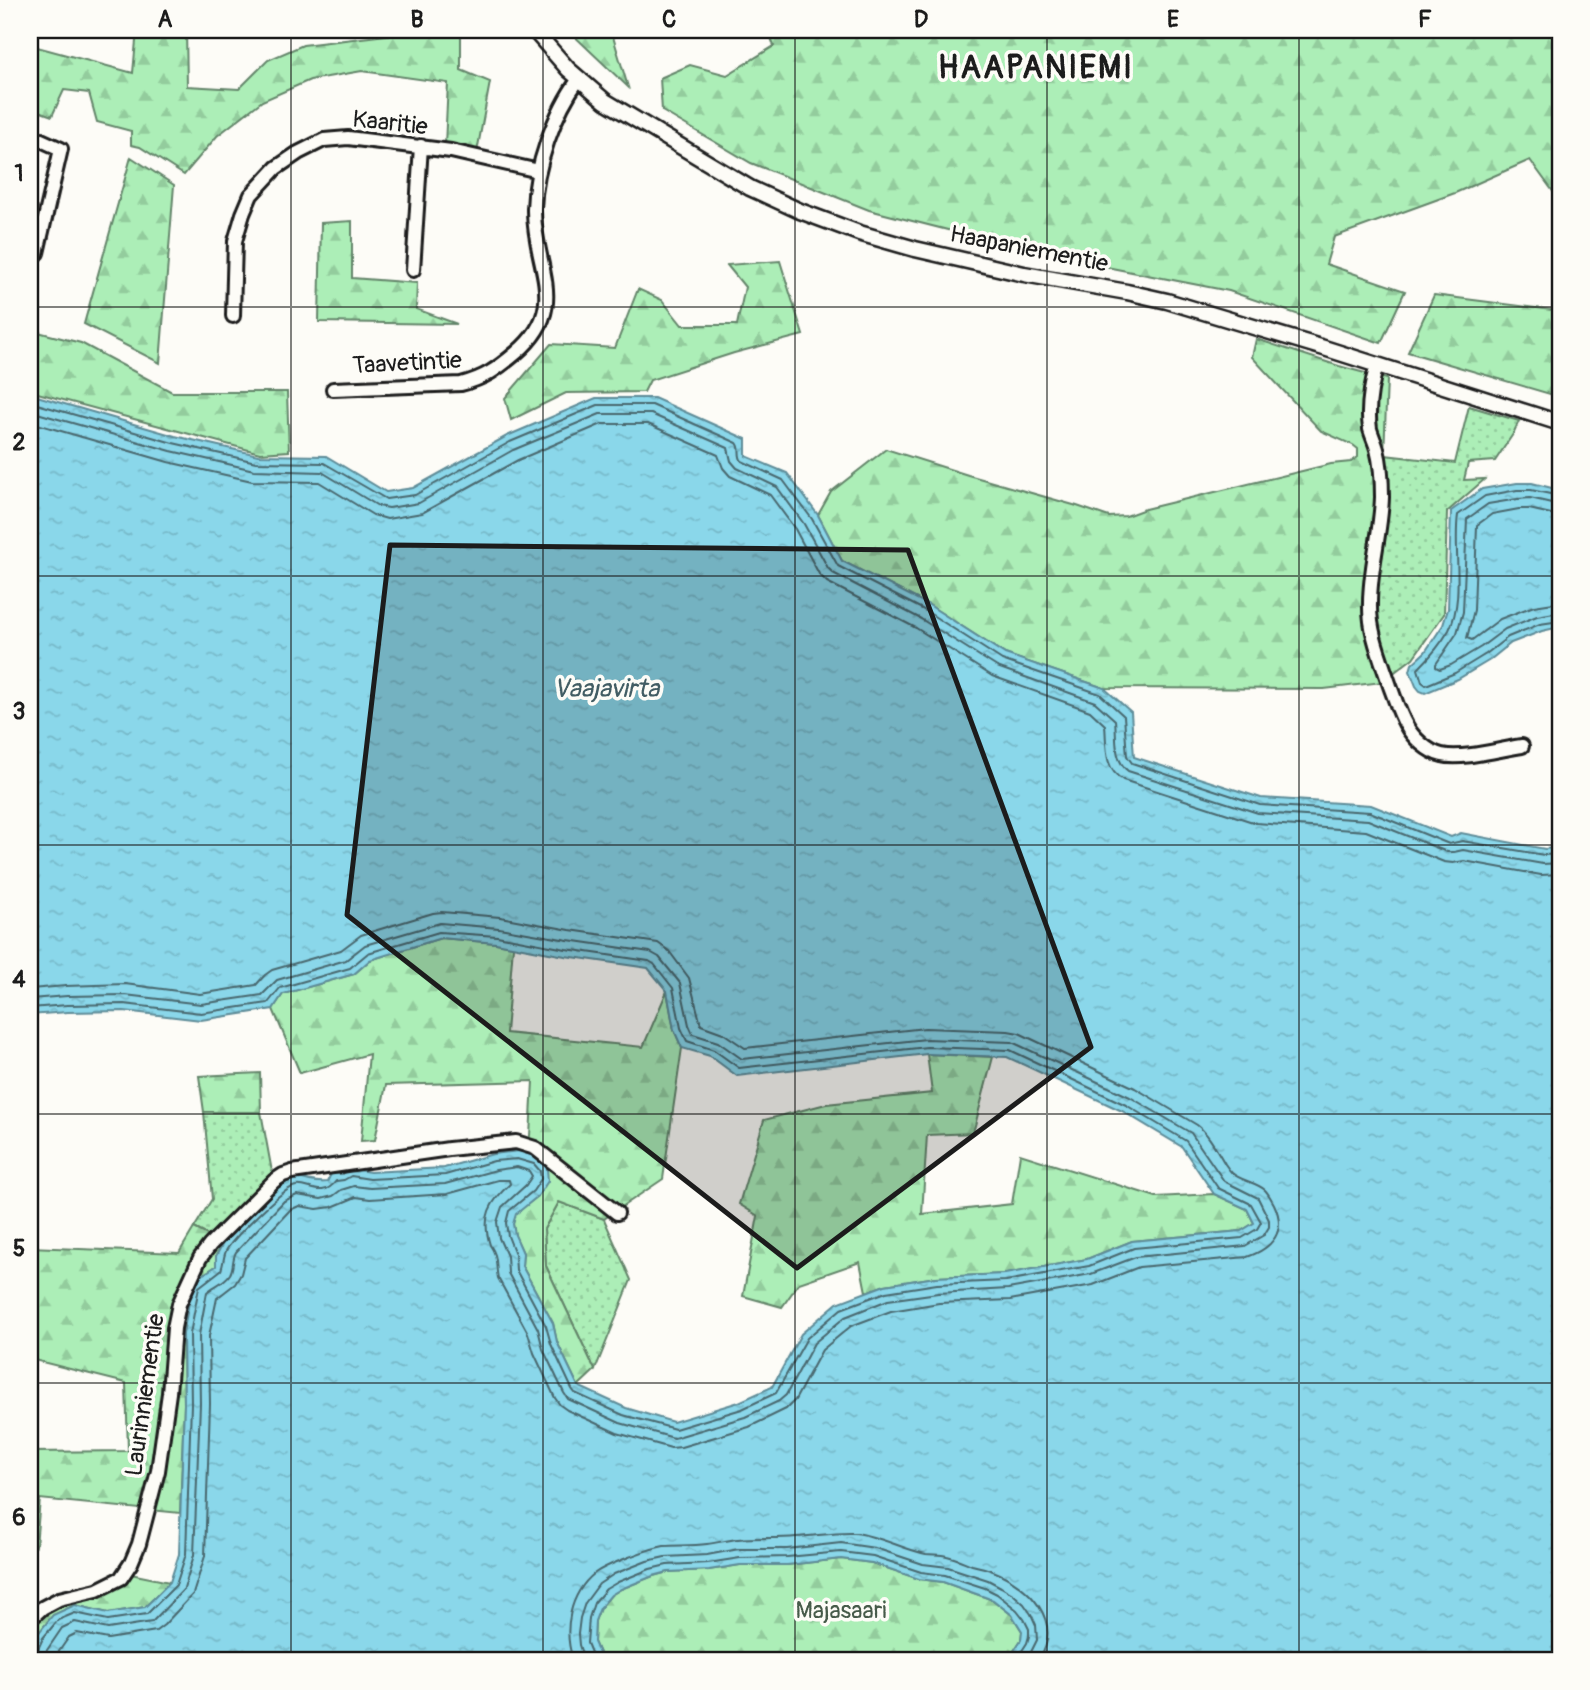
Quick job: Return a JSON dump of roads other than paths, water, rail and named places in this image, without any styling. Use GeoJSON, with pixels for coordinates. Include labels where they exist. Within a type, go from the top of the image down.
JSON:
{"type":"FeatureCollection","features":[{"type":"Feature","properties":{"kind":"street","name":"Haapaniementie"},"geometry":{"type":"LineString","coordinates":[[534,30],[579,79],[605,101],[750,188],[800,211],[915,249],[1024,274],[1167,301],[1560,423]]}},
{"type":"Feature","properties":{"kind":"street","name":"Taavetintie"},"geometry":{"type":"LineString","coordinates":[[333,389],[461,384],[478,380],[521,350],[535,334],[544,318],[546,292],[545,274],[535,237],[534,207],[539,171],[557,116],[579,79]]}},
{"type":"Feature","properties":{"kind":"street"},"geometry":{"type":"LineString","coordinates":[[30,135],[61,149],[37,253]]}},
{"type":"Feature","properties":{"kind":"street","name":"Kaaritie"},"geometry":{"type":"LineString","coordinates":[[233,316],[235,241],[251,195],[276,169],[298,153],[324,140],[348,138],[421,146],[539,171]]}},
{"type":"Feature","properties":{"kind":"street"},"geometry":{"type":"LineString","coordinates":[[413,270],[421,146]]}},
{"type":"Feature","properties":{"kind":"street"},"geometry":{"type":"LineString","coordinates":[[1377,365],[1369,411],[1381,467],[1382,499],[1371,575],[1370,605],[1374,640],[1400,712],[1407,728],[1427,748],[1446,756],[1522,746]]}},
{"type":"Feature","properties":{"kind":"street","name":"Laurinniementie"},"geometry":{"type":"LineString","coordinates":[[30,1619],[42,1608],[59,1599],[97,1590],[121,1578],[131,1563],[139,1544],[158,1471],[179,1304],[200,1258],[210,1245],[274,1181],[292,1172],[516,1142],[535,1148],[617,1213]]}},
{"type":"Feature","properties":{"kind":"water","name":"Vaajavirta"},"geometry":{"type":"Polygon","coordinates":[[[30,394],[175,436],[258,455],[326,456],[386,492],[413,488],[507,436],[596,398],[654,398],[746,439],[746,456],[787,473],[818,515],[842,561],[929,605],[1005,654],[1104,688],[1131,712],[1134,757],[1261,798],[1371,805],[1451,837],[1461,833],[1545,849],[1560,847],[1560,1660],[1008,1660],[1021,1640],[1022,1631],[1012,1615],[993,1600],[943,1582],[919,1579],[872,1563],[841,1559],[668,1572],[621,1589],[611,1595],[600,1608],[595,1621],[594,1642],[602,1660],[30,1660],[30,1650],[37,1635],[53,1615],[75,1605],[108,1613],[145,1607],[170,1582],[179,1554],[184,1404],[183,1334],[193,1281],[216,1266],[216,1256],[223,1243],[275,1188],[297,1177],[327,1182],[331,1174],[343,1174],[346,1168],[370,1172],[444,1168],[493,1154],[519,1151],[538,1157],[547,1169],[548,1181],[538,1196],[516,1214],[513,1224],[523,1253],[522,1266],[553,1323],[557,1342],[578,1386],[626,1408],[673,1422],[739,1402],[772,1387],[801,1334],[837,1303],[885,1285],[936,1277],[1005,1274],[1087,1259],[1132,1241],[1241,1231],[1254,1223],[1247,1209],[1214,1194],[1182,1147],[1122,1111],[1007,1057],[927,1054],[737,1076],[710,1056],[682,1048],[674,1030],[667,991],[648,968],[496,943],[441,938],[370,960],[354,974],[283,994],[273,1009],[201,1020],[124,1011],[30,1015],[30,394]]]}},
{"type":"Feature","properties":{"kind":"water"},"geometry":{"type":"Polygon","coordinates":[[[1532,483],[1560,490],[1560,627],[1511,643],[1490,660],[1458,679],[1425,693],[1420,691],[1410,671],[1412,664],[1425,652],[1443,625],[1448,609],[1451,511],[1482,489],[1532,483]]]}},
{"type":"Feature","properties":{"kind":"district","name":"HAAPANIEMI"},"geometry":{"type":"Point","coordinates":[1036,68]}},
{"type":"Feature","properties":{"kind":"park label","name":"Majasaari"},"geometry":{"type":"Point","coordinates":[841,1610]}}]}
